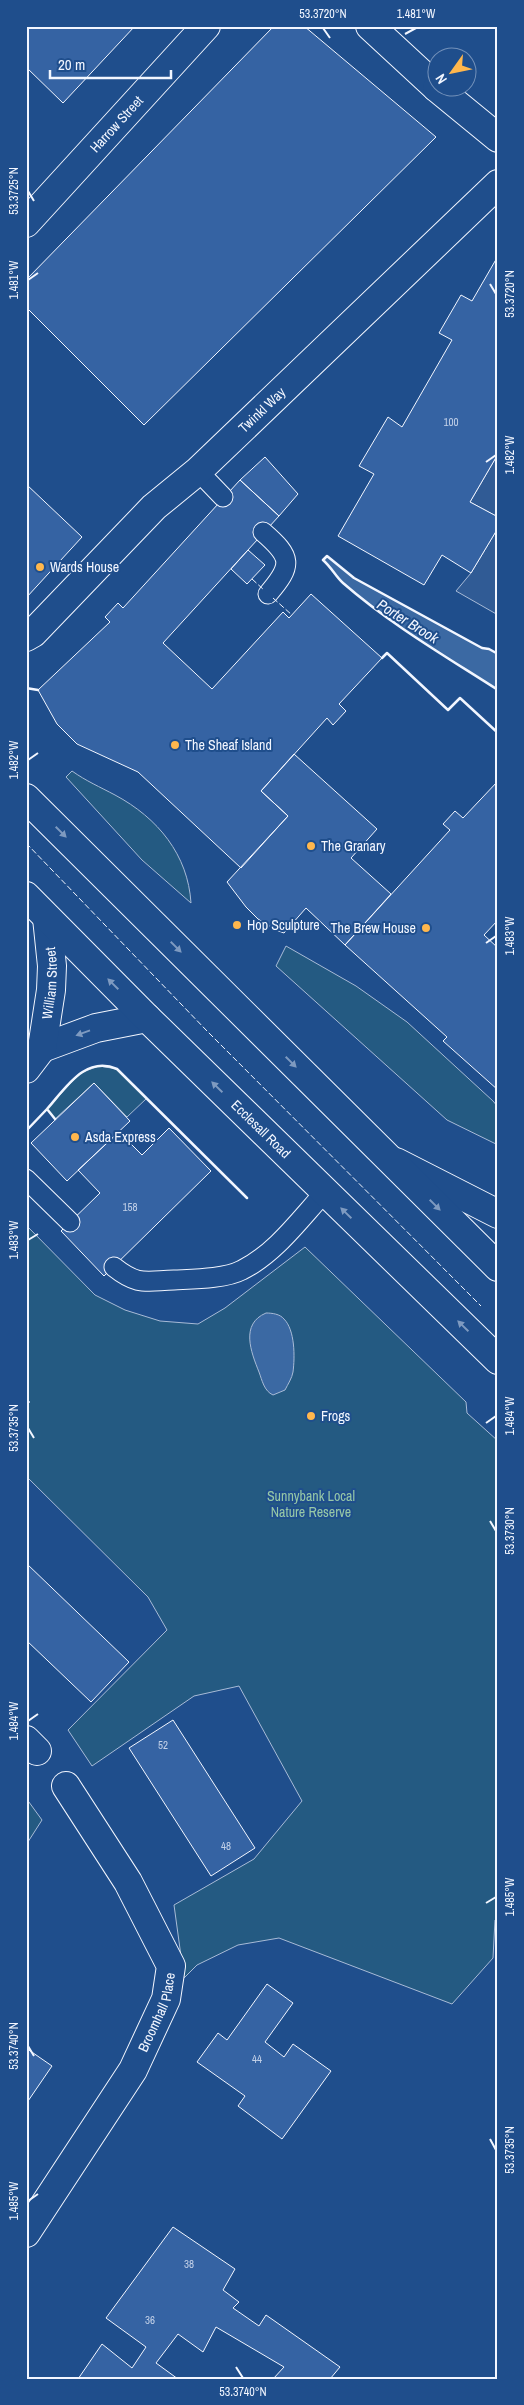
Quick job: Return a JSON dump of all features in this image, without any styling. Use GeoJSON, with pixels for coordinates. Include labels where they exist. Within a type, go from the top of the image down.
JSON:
{"type":"FeatureCollection","features":[{"type":"Feature","properties":{"kind":"street","name":"Harrow Street"},"geometry":{"type":"LineString","coordinates":[[31,209],[206,26]]}},
{"type":"Feature","properties":{"kind":"street"},"geometry":{"type":"LineString","coordinates":[[370,26],[426,77]]}},
{"type":"Feature","properties":{"kind":"street"},"geometry":{"type":"LineString","coordinates":[[450,98],[498,138]]}},
{"type":"Feature","properties":{"kind":"street","name":"Twinkl Way"},"geometry":{"type":"LineString","coordinates":[[30,635],[154,508],[198,470],[498,184]]}},
{"type":"Feature","properties":{"kind":"street"},"geometry":{"type":"LineString","coordinates":[[26,798],[498,1267]]}},
{"type":"Feature","properties":{"kind":"street","name":"Ecclesall Road"},"geometry":{"type":"LineString","coordinates":[[26,896],[147,1018],[497,1358]]}},
{"type":"Feature","properties":{"kind":"street","name":"William Street"},"geometry":{"type":"LineString","coordinates":[[34,1058],[51,990],[52,966],[47,918]]}},
{"type":"Feature","properties":{"kind":"street","name":"William Street"},"geometry":{"type":"LineString","coordinates":[[34,1058],[96,1028],[147,1018]]}},
{"type":"Feature","properties":{"kind":"street"},"geometry":{"type":"LineString","coordinates":[[388,1158],[498,1214]]}},
{"type":"Feature","properties":{"kind":"street","name":"Broomhall Place"},"geometry":{"type":"LineString","coordinates":[[26,2233],[133,2070],[166,1999],[171,1966],[128,1882],[66,1786]]}},
{"type":"Feature","properties":{"kind":"lane"},"geometry":{"type":"LineString","coordinates":[[198,470],[223,497]]}},
{"type":"Feature","properties":{"kind":"lane"},"geometry":{"type":"LineString","coordinates":[[263,532],[281,548],[287,564],[282,577],[268,594]]}},
{"type":"Feature","properties":{"kind":"lane"},"geometry":{"type":"LineString","coordinates":[[26,1179],[70,1222]]}},
{"type":"Feature","properties":{"kind":"lane"},"geometry":{"type":"LineString","coordinates":[[114,1267],[130,1280],[143,1282],[205,1278],[242,1271],[269,1251],[325,1192]]}},
{"type":"Feature","properties":{"kind":"green space"},"geometry":{"type":"Polygon","coordinates":[[[72,771],[130,804],[157,827],[177,854],[184,869],[191,903],[142,860],[66,777],[72,771]]]}},
{"type":"Feature","properties":{"kind":"green space"},"geometry":{"type":"Polygon","coordinates":[[[286,946],[356,986],[407,1022],[493,1101],[498,1107],[498,1145],[447,1120],[276,966],[286,946]]]}},
{"type":"Feature","properties":{"kind":"green space"},"geometry":{"type":"Polygon","coordinates":[[[99,1066],[117,1069],[147,1098],[127,1117],[94,1083],[55,1119],[47,1109],[80,1073],[99,1066]]]}},
{"type":"Feature","properties":{"kind":"green space","name":"Sunnybank Local Nature Reserve"},"geometry":{"type":"Polygon","coordinates":[[[26,1225],[95,1295],[125,1310],[160,1321],[198,1324],[225,1308],[305,1247],[466,1402],[467,1413],[498,1441],[498,1917],[495,1920],[493,1958],[452,2004],[279,1938],[238,1945],[197,1965],[184,1978],[174,1905],[254,1859],[302,1801],[239,1686],[194,1696],[92,1766],[68,1730],[167,1630],[148,1597],[26,1476],[26,1406],[30,1402],[26,1398],[26,1225]]]}},
{"type":"Feature","properties":{"kind":"green space"},"geometry":{"type":"Polygon","coordinates":[[[26,1798],[42,1820],[26,1845],[26,1798]]]}},
{"type":"Feature","properties":{"kind":"shaded area"},"geometry":{"type":"Polygon","coordinates":[[[498,454],[498,517],[470,502],[498,454]]]}},
{"type":"Feature","properties":{"kind":"shaded area"},"geometry":{"type":"Polygon","coordinates":[[[498,528],[498,615],[456,591],[471,573],[498,528]]]}},
{"type":"Feature","properties":{"kind":"water","name":"Porter Brook"},"geometry":{"type":"Polygon","coordinates":[[[327,556],[354,578],[482,648],[489,649],[498,654],[498,690],[418,639],[361,598],[340,581],[323,560],[327,556]]]}},
{"type":"Feature","properties":{"kind":"water"},"geometry":{"type":"Polygon","coordinates":[[[266,1313],[282,1317],[288,1324],[294,1352],[292,1376],[285,1390],[273,1395],[267,1391],[262,1382],[253,1356],[250,1339],[250,1331],[253,1324],[266,1313]]]}},
{"type":"Feature","properties":{"kind":"building"},"geometry":{"type":"Polygon","coordinates":[[[26,26],[135,26],[63,103],[26,67],[26,26]]]}},
{"type":"Feature","properties":{"kind":"building"},"geometry":{"type":"Polygon","coordinates":[[[274,26],[304,26],[436,137],[144,425],[26,307],[26,280],[274,26]]]}},
{"type":"Feature","properties":{"kind":"building"},"geometry":{"type":"Polygon","coordinates":[[[498,256],[498,454],[470,502],[498,517],[498,528],[471,573],[442,555],[424,585],[338,536],[374,474],[359,466],[388,417],[402,427],[452,340],[439,333],[461,295],[472,301],[498,256]]]}},
{"type":"Feature","properties":{"kind":"building"},"geometry":{"type":"Polygon","coordinates":[[[265,457],[298,494],[279,516],[240,480],[265,457]]]}},
{"type":"Feature","properties":{"kind":"building"},"geometry":{"type":"Polygon","coordinates":[[[240,480],[279,516],[163,643],[212,689],[283,612],[289,618],[311,594],[382,658],[339,704],[346,711],[333,725],[327,718],[261,791],[288,816],[241,868],[138,772],[77,744],[57,724],[38,690],[110,622],[105,617],[118,603],[123,608],[240,480]]]}},
{"type":"Feature","properties":{"kind":"building","name":"Wards House"},"geometry":{"type":"Polygon","coordinates":[[[26,484],[82,537],[26,598],[26,484]]]}},
{"type":"Feature","properties":{"kind":"building"},"geometry":{"type":"Polygon","coordinates":[[[248,550],[265,565],[247,584],[231,569],[248,550]]]}},
{"type":"Feature","properties":{"kind":"building","name":"The Granary"},"geometry":{"type":"Polygon","coordinates":[[[294,754],[377,829],[351,858],[391,894],[345,945],[306,908],[284,933],[276,930],[258,919],[227,882],[288,816],[261,791],[294,754]]]}},
{"type":"Feature","properties":{"kind":"building","name":"The Brew House"},"geometry":{"type":"Polygon","coordinates":[[[498,781],[498,920],[484,935],[498,948],[498,1090],[443,1041],[447,1037],[345,945],[450,830],[443,824],[455,811],[463,818],[498,781]]]}},
{"type":"Feature","properties":{"kind":"building","name":"Asda Express"},"geometry":{"type":"Polygon","coordinates":[[[94,1083],[130,1121],[67,1181],[31,1143],[94,1083]]]}},
{"type":"Feature","properties":{"kind":"building"},"geometry":{"type":"Polygon","coordinates":[[[169,1128],[211,1171],[104,1276],[61,1231],[100,1193],[78,1170],[119,1132],[142,1155],[169,1128]]]}},
{"type":"Feature","properties":{"kind":"building"},"geometry":{"type":"Polygon","coordinates":[[[26,1563],[129,1662],[91,1702],[26,1640],[26,1563]]]}},
{"type":"Feature","properties":{"kind":"building"},"geometry":{"type":"Polygon","coordinates":[[[173,1720],[255,1848],[211,1876],[129,1748],[173,1720]]]}},
{"type":"Feature","properties":{"kind":"building"},"geometry":{"type":"Polygon","coordinates":[[[267,1984],[293,2003],[265,2042],[284,2057],[293,2044],[331,2071],[282,2139],[238,2106],[245,2096],[197,2062],[218,2033],[227,2040],[267,1984]]]}},
{"type":"Feature","properties":{"kind":"building"},"geometry":{"type":"Polygon","coordinates":[[[26,2048],[52,2066],[26,2104],[26,2048]]]}},
{"type":"Feature","properties":{"kind":"building"},"geometry":{"type":"Polygon","coordinates":[[[173,2227],[235,2269],[223,2290],[239,2302],[233,2308],[259,2326],[266,2315],[340,2367],[330,2379],[273,2379],[284,2367],[216,2327],[203,2352],[178,2334],[156,2363],[178,2379],[78,2379],[102,2344],[132,2368],[146,2347],[106,2318],[173,2227]]]}},
{"type":"Feature","properties":{"kind":"fence"},"geometry":{"type":"LineString","coordinates":[[252,579],[264,590]]}},
{"type":"Feature","properties":{"kind":"fence"},"geometry":{"type":"LineString","coordinates":[[273,598],[292,615]]}},
{"type":"Feature","properties":{"kind":"fence"},"geometry":{"type":"LineString","coordinates":[[26,843],[207,1031],[481,1306]]}},
{"type":"Feature","properties":{"kind":"wall"},"geometry":{"type":"LineString","coordinates":[[498,654],[489,649],[482,648],[354,578],[327,556],[323,560],[338,578],[361,598],[418,639],[498,690]]}},
{"type":"Feature","properties":{"kind":"wall"},"geometry":{"type":"LineString","coordinates":[[382,658],[387,653],[448,710],[460,698],[498,733]]}},
{"type":"Feature","properties":{"kind":"wall"},"geometry":{"type":"LineString","coordinates":[[26,688],[38,690]]}},
{"type":"Feature","properties":{"kind":"wall"},"geometry":{"type":"LineString","coordinates":[[47,1109],[69,1084],[86,1070],[106,1066],[117,1069],[247,1198]]}},
{"type":"Feature","properties":{"kind":"wall"},"geometry":{"type":"LineString","coordinates":[[26,1131],[47,1109],[55,1119]]}},
{"type":"Feature","properties":{"kind":"place","name":"Wards House"},"geometry":{"type":"Point","coordinates":[40,567]}},
{"type":"Feature","properties":{"kind":"place","name":"The Sheaf Island"},"geometry":{"type":"Point","coordinates":[175,745]}},
{"type":"Feature","properties":{"kind":"place","name":"The Granary"},"geometry":{"type":"Point","coordinates":[311,846]}},
{"type":"Feature","properties":{"kind":"place","name":"Hop Sculpture"},"geometry":{"type":"Point","coordinates":[237,925]}},
{"type":"Feature","properties":{"kind":"place","name":"The Brew House"},"geometry":{"type":"Point","coordinates":[426,928]}},
{"type":"Feature","properties":{"kind":"place","name":"Asda Express"},"geometry":{"type":"Point","coordinates":[75,1137]}},
{"type":"Feature","properties":{"kind":"place","name":"Frogs"},"geometry":{"type":"Point","coordinates":[311,1416]}}]}
